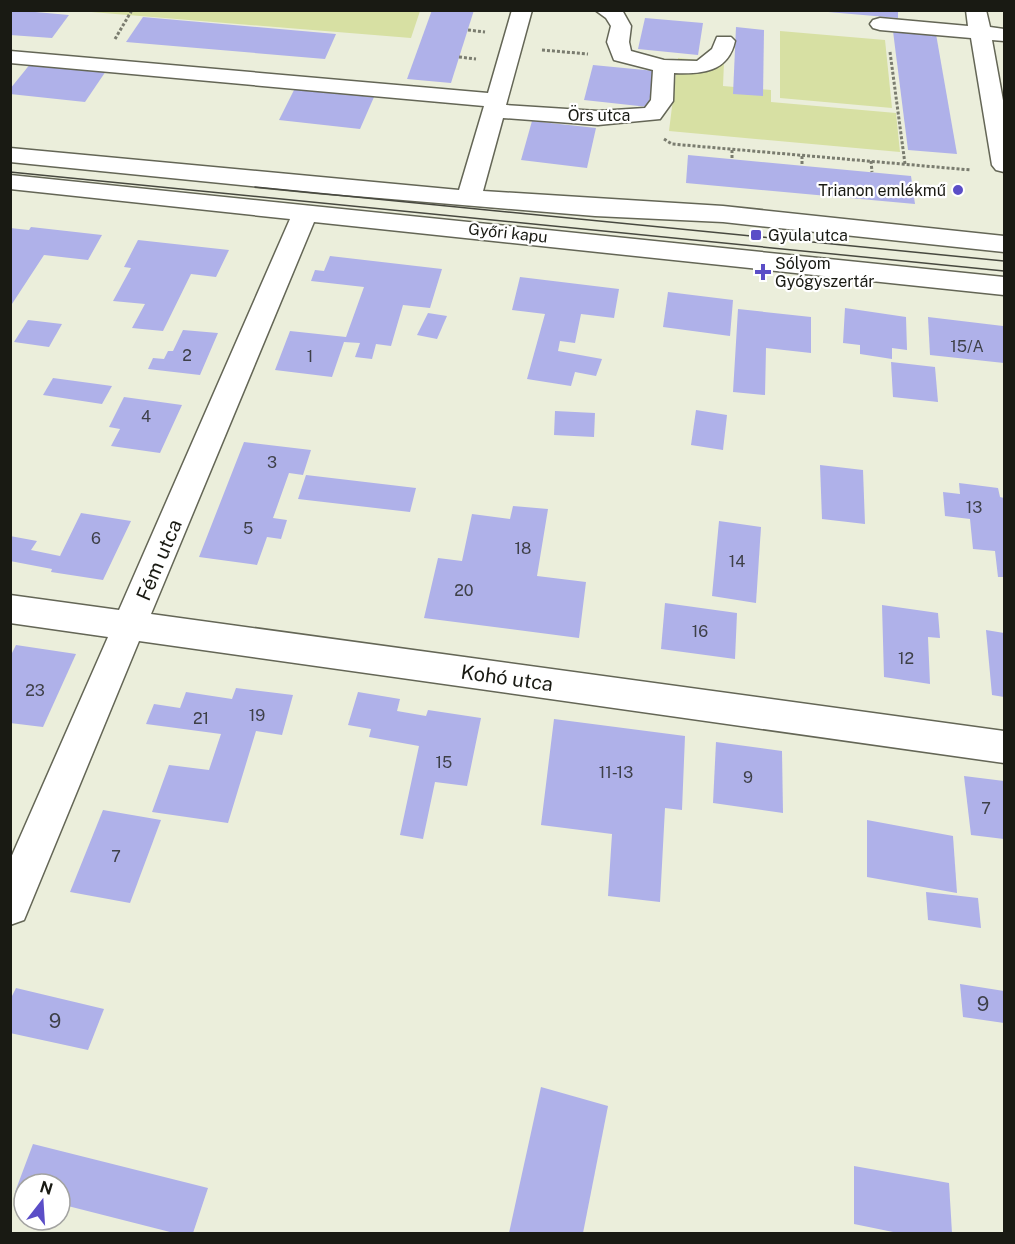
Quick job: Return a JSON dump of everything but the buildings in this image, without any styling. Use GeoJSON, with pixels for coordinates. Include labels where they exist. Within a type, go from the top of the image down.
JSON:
{"type":"FeatureCollection","features":[{"type":"Feature","properties":{"kind":"street"},"geometry":{"type":"LineString","coordinates":[[469,198],[522,10]]}},
{"type":"Feature","properties":{"kind":"street"},"geometry":{"type":"LineString","coordinates":[[605,10],[614,14],[621,26],[618,42],[622,55],[664,66],[702,68],[722,51],[724,41]]}},
{"type":"Feature","properties":{"kind":"street"},"geometry":{"type":"LineString","coordinates":[[976,10],[1005,165]]}},
{"type":"Feature","properties":{"kind":"street"},"geometry":{"type":"LineString","coordinates":[[883,24],[1005,35]]}},
{"type":"Feature","properties":{"kind":"street","name":"Örs utca"},"geometry":{"type":"LineString","coordinates":[[10,57],[496,105],[598,118],[652,114],[662,101],[664,66]]}},
{"type":"Feature","properties":{"kind":"street","name":"Győri kapu"},"geometry":{"type":"LineString","coordinates":[[10,155],[320,186],[595,208],[723,214],[1005,244]]}},
{"type":"Feature","properties":{"kind":"street","name":"Győri kapu"},"geometry":{"type":"LineString","coordinates":[[10,182],[1005,286]]}},
{"type":"Feature","properties":{"kind":"street","name":"Fém utca"},"geometry":{"type":"LineString","coordinates":[[10,906],[305,213]]}},
{"type":"Feature","properties":{"kind":"street","name":"Kohó utca"},"geometry":{"type":"LineString","coordinates":[[10,609],[1005,747]]}},
{"type":"Feature","properties":{"kind":"path"},"geometry":{"type":"LineString","coordinates":[[883,24],[895,87],[905,164]]}},
{"type":"Feature","properties":{"kind":"path"},"geometry":{"type":"LineString","coordinates":[[535,50],[634,58]]}},
{"type":"Feature","properties":{"kind":"path"},"geometry":{"type":"LineString","coordinates":[[895,87],[900,87]]}},
{"type":"Feature","properties":{"kind":"path"},"geometry":{"type":"LineString","coordinates":[[628,116],[672,144],[975,171]]}},
{"type":"Feature","properties":{"kind":"path"},"geometry":{"type":"LineString","coordinates":[[900,128],[906,128]]}},
{"type":"Feature","properties":{"kind":"path"},"geometry":{"type":"LineString","coordinates":[[732,150],[732,159]]}},
{"type":"Feature","properties":{"kind":"path"},"geometry":{"type":"LineString","coordinates":[[802,156],[802,166]]}},
{"type":"Feature","properties":{"kind":"path"},"geometry":{"type":"LineString","coordinates":[[871,161],[872,172]]}},
{"type":"Feature","properties":{"kind":"green space"},"geometry":{"type":"Polygon","coordinates":[[[79,11],[420,11],[411,38],[79,11]]]}},
{"type":"Feature","properties":{"kind":"green space"},"geometry":{"type":"Polygon","coordinates":[[[780,31],[885,40],[892,108],[780,98],[780,31]]]}},
{"type":"Feature","properties":{"kind":"green space"},"geometry":{"type":"Polygon","coordinates":[[[678,58],[724,62],[723,86],[771,90],[771,102],[896,113],[900,152],[669,131],[678,58]]]}},
{"type":"Feature","properties":{"kind":"tram line"},"geometry":{"type":"LineString","coordinates":[[10,172],[1004,271]]}},
{"type":"Feature","properties":{"kind":"tram line"},"geometry":{"type":"LineString","coordinates":[[255,187],[1004,261]]}},
{"type":"Feature","properties":{"kind":"place","name":"Trianon emlékmű"},"geometry":{"type":"Point","coordinates":[958,190]}},
{"type":"Feature","properties":{"kind":"place","name":"Gyula utca"},"geometry":{"type":"Point","coordinates":[756,235]}},
{"type":"Feature","properties":{"kind":"place","name":"Sólyom Gyógyszertár"},"geometry":{"type":"Point","coordinates":[763,272]}}]}
